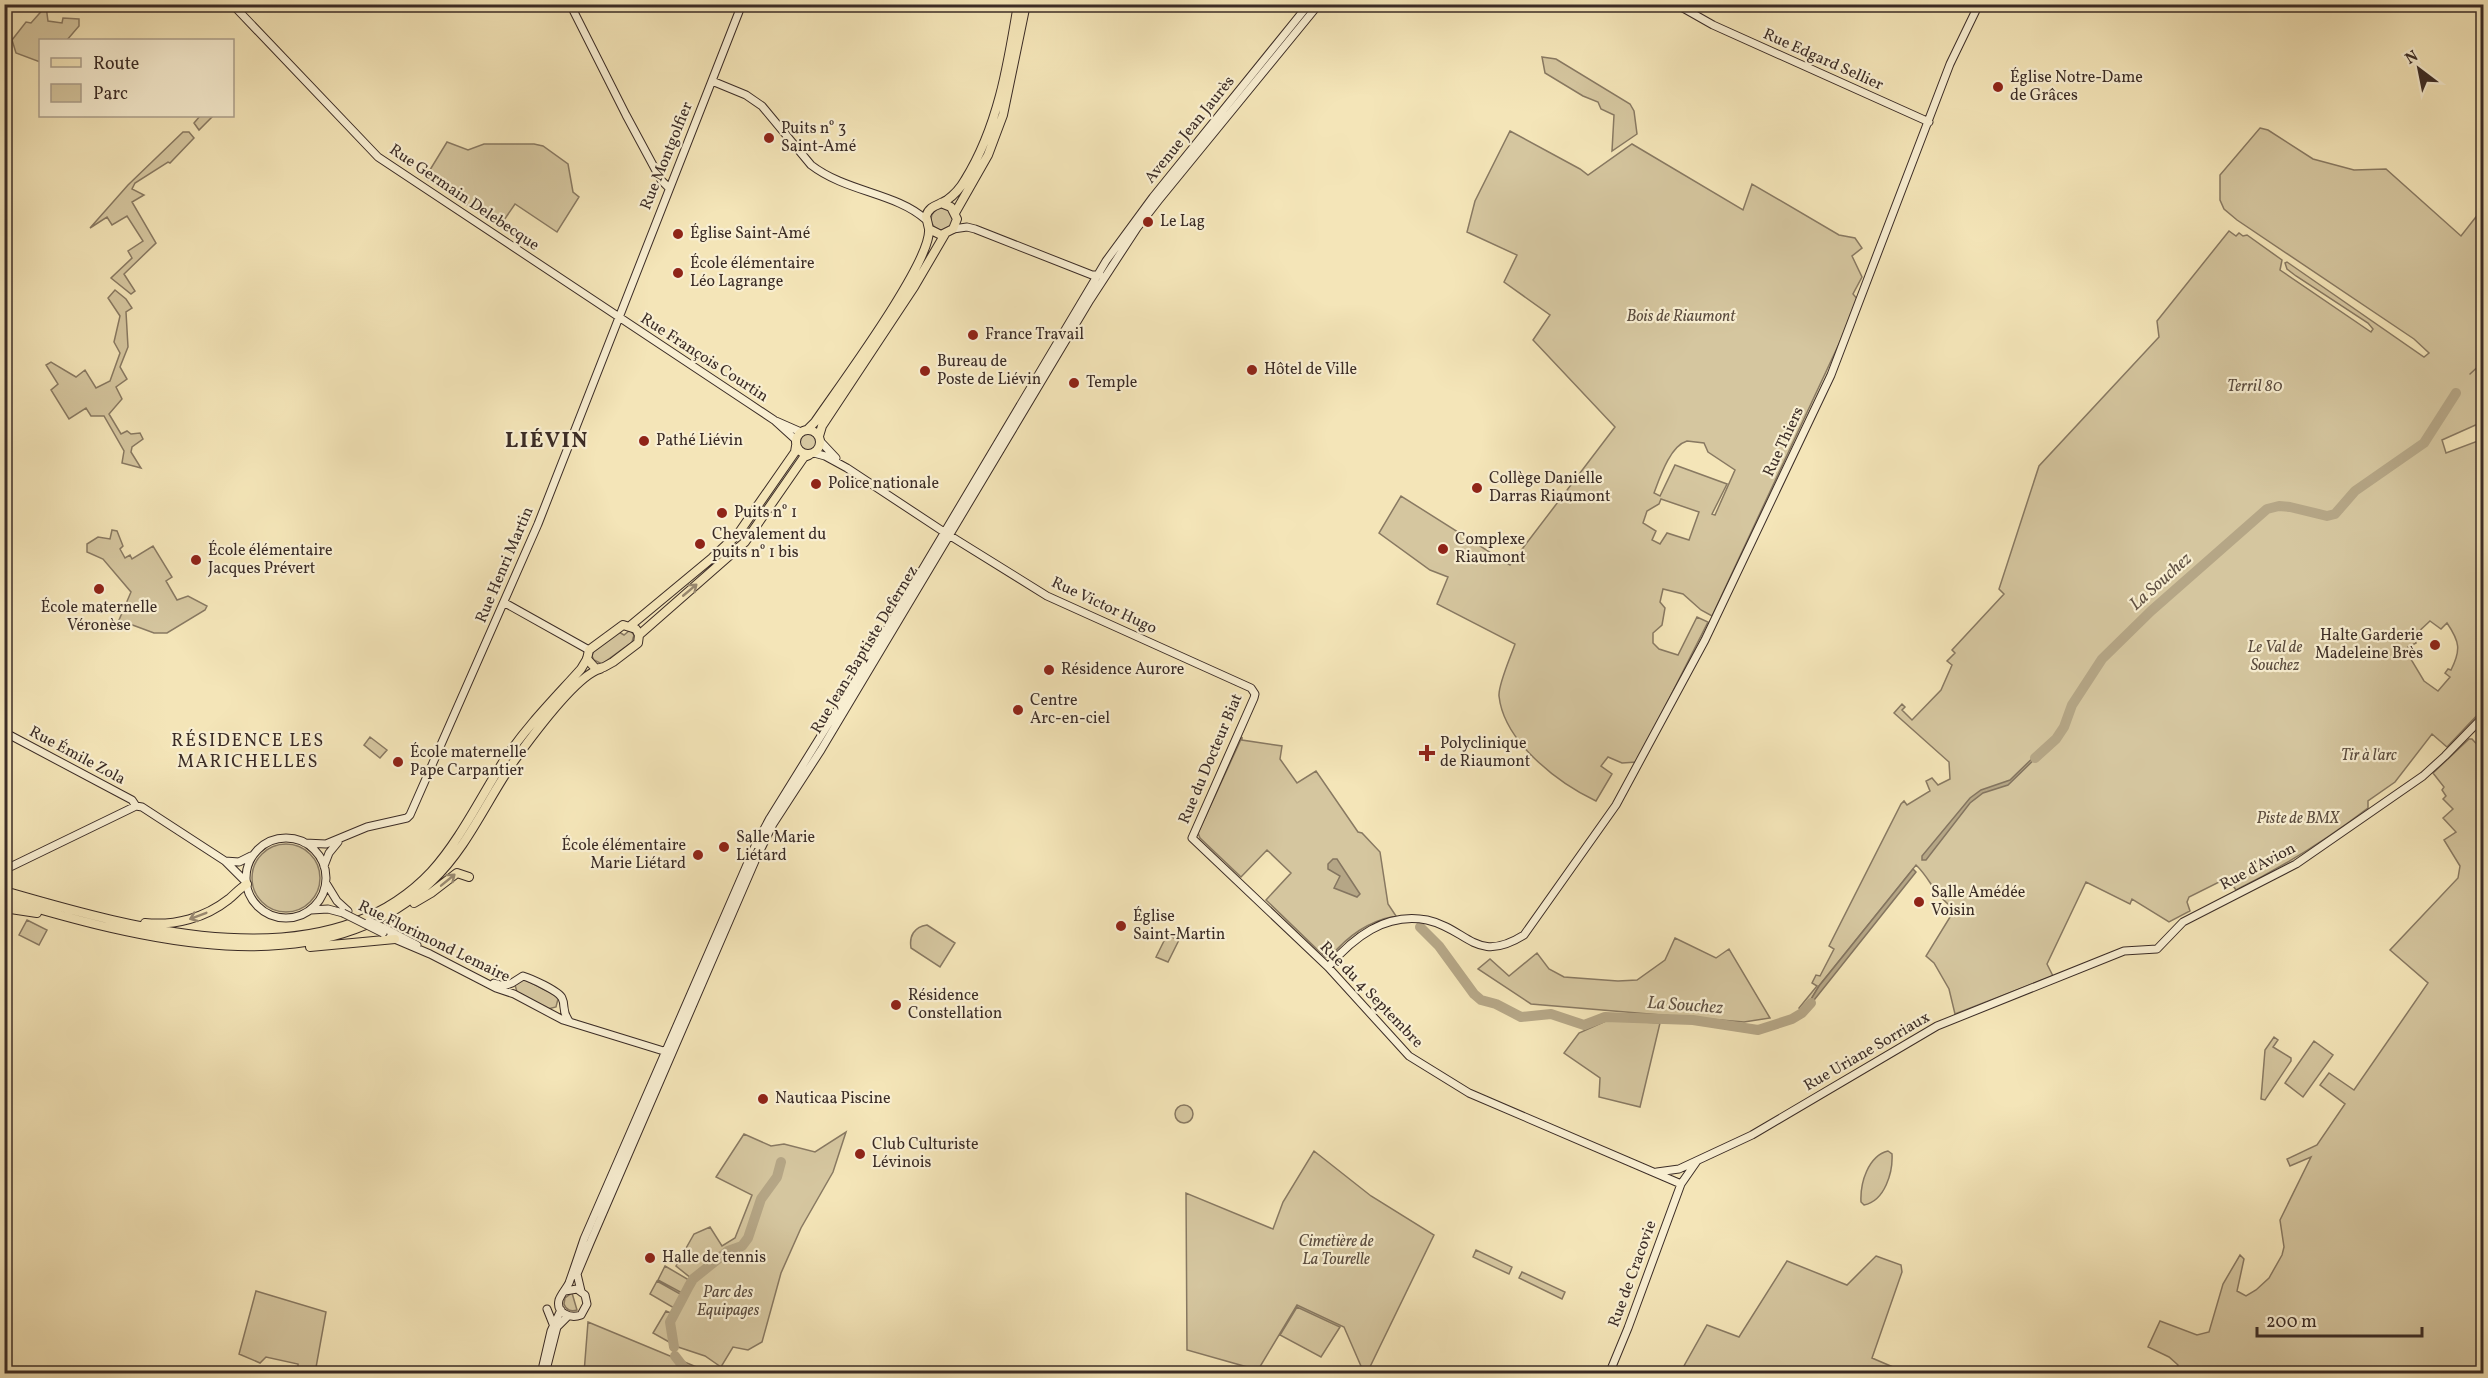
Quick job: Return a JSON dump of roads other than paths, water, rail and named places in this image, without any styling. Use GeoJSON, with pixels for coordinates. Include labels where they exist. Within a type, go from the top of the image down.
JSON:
{"type":"FeatureCollection","features":[{"type":"Feature","properties":{"kind":"highway"},"geometry":{"type":"LineString","coordinates":[[4,891],[102,919],[180,933],[221,937],[276,937],[341,928],[360,922],[390,906],[431,872],[458,837],[517,742],[581,669],[588,654]]}},
{"type":"Feature","properties":{"kind":"highway"},"geometry":{"type":"LineString","coordinates":[[392,914],[421,892],[441,872],[455,855],[524,747],[579,682],[600,669]]}},
{"type":"Feature","properties":{"kind":"highway"},"geometry":{"type":"LineString","coordinates":[[4,899],[113,930],[216,944],[278,945],[343,935],[392,914],[431,893],[457,873],[469,877]]}},
{"type":"Feature","properties":{"kind":"highway"},"geometry":{"type":"LineString","coordinates":[[102,919],[114,918],[154,924],[195,919],[221,904],[247,883]]}},
{"type":"Feature","properties":{"kind":"highway"},"geometry":{"type":"LineString","coordinates":[[4,908],[48,916],[54,913]]}},
{"type":"Feature","properties":{"kind":"highway"},"geometry":{"type":"LineString","coordinates":[[278,945],[284,949],[395,939]]}},
{"type":"Feature","properties":{"kind":"main road"},"geometry":{"type":"LineString","coordinates":[[929,251],[929,229],[925,219],[931,207],[956,192],[971,170],[993,122],[1018,4]]}},
{"type":"Feature","properties":{"kind":"main road"},"geometry":{"type":"LineString","coordinates":[[630,626],[738,534],[795,452],[796,443],[804,431],[819,424],[929,251],[953,229],[956,216],[988,154],[1003,114],[1026,4]]}},
{"type":"Feature","properties":{"kind":"main road"},"geometry":{"type":"LineString","coordinates":[[940,203],[951,207],[956,216]]}},
{"type":"Feature","properties":{"kind":"main road"},"geometry":{"type":"LineString","coordinates":[[929,229],[938,234],[945,234]]}},
{"type":"Feature","properties":{"kind":"main road"},"geometry":{"type":"LineString","coordinates":[[639,635],[737,550],[761,522],[804,457],[819,449],[819,424]]}},
{"type":"Feature","properties":{"kind":"main road"},"geometry":{"type":"LineString","coordinates":[[804,431],[820,439]]}},
{"type":"Feature","properties":{"kind":"main road"},"geometry":{"type":"LineString","coordinates":[[796,443],[801,453],[812,454]]}},
{"type":"Feature","properties":{"kind":"main road"},"geometry":{"type":"LineString","coordinates":[[630,626],[636,629],[639,635],[638,643],[600,669],[591,666],[588,654],[620,627],[630,626]]}},
{"type":"Feature","properties":{"kind":"street","name":"Rue Germain Delebecque"},"geometry":{"type":"LineString","coordinates":[[232,4],[378,157],[620,319]]}},
{"type":"Feature","properties":{"kind":"street"},"geometry":{"type":"LineString","coordinates":[[570,4],[626,115],[661,180],[668,188]]}},
{"type":"Feature","properties":{"kind":"street","name":"Rue Montgolfier"},"geometry":{"type":"LineString","coordinates":[[620,319],[668,188],[742,4]]}},
{"type":"Feature","properties":{"kind":"street","name":"Avenue Jean Jaurès"},"geometry":{"type":"LineString","coordinates":[[1098,276],[1119,242],[1153,197],[1309,4]]}},
{"type":"Feature","properties":{"kind":"street","name":"Avenue Jean Jaurès"},"geometry":{"type":"LineString","coordinates":[[1107,274],[1164,192],[1318,4]]}},
{"type":"Feature","properties":{"kind":"street","name":"Rue Edgard Sellier"},"geometry":{"type":"LineString","coordinates":[[1676,4],[1712,24],[1929,122]]}},
{"type":"Feature","properties":{"kind":"street","name":"Rue Thiers"},"geometry":{"type":"LineString","coordinates":[[1328,967],[1359,936],[1381,925],[1399,920],[1427,920],[1478,945],[1488,947],[1510,944],[1524,935],[1616,805],[1705,640],[1835,365],[1950,64],[1979,4]]}},
{"type":"Feature","properties":{"kind":"street"},"geometry":{"type":"LineString","coordinates":[[712,81],[758,103],[811,165],[847,186],[913,209],[925,219]]}},
{"type":"Feature","properties":{"kind":"street"},"geometry":{"type":"LineString","coordinates":[[913,209],[931,207]]}},
{"type":"Feature","properties":{"kind":"street"},"geometry":{"type":"LineString","coordinates":[[956,216],[967,227]]}},
{"type":"Feature","properties":{"kind":"street"},"geometry":{"type":"LineString","coordinates":[[953,229],[967,227],[1098,276],[1107,274]]}},
{"type":"Feature","properties":{"kind":"street","name":"Rue Jean-Baptiste Defernez"},"geometry":{"type":"LineString","coordinates":[[946,534],[1107,274]]}},
{"type":"Feature","properties":{"kind":"street","name":"Rue Jean-Baptiste Defernez"},"geometry":{"type":"LineString","coordinates":[[668,1052],[677,1044],[766,837],[1098,276]]}},
{"type":"Feature","properties":{"kind":"street","name":"Rue François Courtin"},"geometry":{"type":"LineString","coordinates":[[620,319],[774,420]]}},
{"type":"Feature","properties":{"kind":"street","name":"Rue Henri Martin"},"geometry":{"type":"LineString","coordinates":[[342,838],[367,827],[407,818],[504,603],[620,319]]}},
{"type":"Feature","properties":{"kind":"street"},"geometry":{"type":"LineString","coordinates":[[774,420],[804,431]]}},
{"type":"Feature","properties":{"kind":"street"},"geometry":{"type":"LineString","coordinates":[[774,420],[796,443]]}},
{"type":"Feature","properties":{"kind":"street"},"geometry":{"type":"LineString","coordinates":[[820,439],[846,468]]}},
{"type":"Feature","properties":{"kind":"street"},"geometry":{"type":"LineString","coordinates":[[812,454],[825,456],[846,468],[946,534]]}},
{"type":"Feature","properties":{"kind":"street","name":"Rue Victor Hugo"},"geometry":{"type":"LineString","coordinates":[[946,534],[1047,596],[1196,662],[1254,691]]}},
{"type":"Feature","properties":{"kind":"street"},"geometry":{"type":"LineString","coordinates":[[504,603],[588,654]]}},
{"type":"Feature","properties":{"kind":"street","name":"Rue du Docteur Biat"},"geometry":{"type":"LineString","coordinates":[[1192,838],[1254,698],[1254,691]]}},
{"type":"Feature","properties":{"kind":"street","name":"Rue d'Avion"},"geometry":{"type":"LineString","coordinates":[[2055,980],[2124,951],[2155,950],[2165,943],[2183,922],[2296,864],[2429,771],[2484,716]]}},
{"type":"Feature","properties":{"kind":"street","name":"Rue Émile Zola"},"geometry":{"type":"LineString","coordinates":[[4,732],[132,801],[136,806],[142,807],[225,861],[247,883]]}},
{"type":"Feature","properties":{"kind":"street"},"geometry":{"type":"LineString","coordinates":[[4,870],[136,806]]}},
{"type":"Feature","properties":{"kind":"street"},"geometry":{"type":"LineString","coordinates":[[225,861],[239,861],[254,854],[266,844],[279,839],[326,844],[342,838]]}},
{"type":"Feature","properties":{"kind":"street"},"geometry":{"type":"LineString","coordinates":[[324,866],[329,853],[342,838]]}},
{"type":"Feature","properties":{"kind":"street","name":"Rue du 4 Septembre"},"geometry":{"type":"LineString","coordinates":[[1192,838],[1328,967],[1405,1053],[1458,1088],[1680,1182]]}},
{"type":"Feature","properties":{"kind":"street"},"geometry":{"type":"LineString","coordinates":[[305,843],[317,853],[324,866],[326,882],[345,912]]}},
{"type":"Feature","properties":{"kind":"street"},"geometry":{"type":"LineString","coordinates":[[254,854],[248,868],[247,883],[257,905],[270,915],[286,918],[309,911],[328,909],[345,912]]}},
{"type":"Feature","properties":{"kind":"street"},"geometry":{"type":"LineString","coordinates":[[309,911],[320,898],[326,882]]}},
{"type":"Feature","properties":{"kind":"street","name":"Rue Florimond Lemaire"},"geometry":{"type":"LineString","coordinates":[[345,912],[496,984],[504,986],[520,976],[526,977],[558,993],[563,1001],[562,1005]]}},
{"type":"Feature","properties":{"kind":"street","name":"Rue Florimond Lemaire"},"geometry":{"type":"LineString","coordinates":[[385,931],[395,939],[569,1021],[668,1052]]}},
{"type":"Feature","properties":{"kind":"street","name":"Rue Uriane Sorriaux"},"geometry":{"type":"LineString","coordinates":[[1679,1169],[1752,1136],[1937,1026],[2055,980]]}},
{"type":"Feature","properties":{"kind":"street"},"geometry":{"type":"LineString","coordinates":[[512,983],[514,994]]}},
{"type":"Feature","properties":{"kind":"street"},"geometry":{"type":"LineString","coordinates":[[549,1012],[556,1011],[562,1005],[569,1021]]}},
{"type":"Feature","properties":{"kind":"street"},"geometry":{"type":"LineString","coordinates":[[546,1374],[557,1327],[568,1316],[580,1315],[586,1308],[587,1298],[580,1290],[577,1278],[580,1265],[668,1052]]}},
{"type":"Feature","properties":{"kind":"street"},"geometry":{"type":"LineString","coordinates":[[568,1316],[561,1310],[559,1301],[565,1291],[584,1239],[668,1052]]}},
{"type":"Feature","properties":{"kind":"street","name":"Rue Uriane Sorriaux"},"geometry":{"type":"LineString","coordinates":[[1680,1182],[1698,1160]]}},
{"type":"Feature","properties":{"kind":"street"},"geometry":{"type":"LineString","coordinates":[[1657,1172],[1679,1169],[1680,1182]]}},
{"type":"Feature","properties":{"kind":"street","name":"Rue de Cracovie"},"geometry":{"type":"LineString","coordinates":[[1609,1374],[1628,1328],[1680,1182]]}},
{"type":"Feature","properties":{"kind":"street"},"geometry":{"type":"LineString","coordinates":[[565,1291],[573,1288],[580,1290]]}},
{"type":"Feature","properties":{"kind":"street"},"geometry":{"type":"LineString","coordinates":[[547,1309],[553,1324]]}},
{"type":"Feature","properties":{"kind":"street"},"geometry":{"type":"LineString","coordinates":[[540,1374],[553,1324],[561,1310]]}},
{"type":"Feature","properties":{"kind":"waterway","name":"La Souchez"},"geometry":{"type":"LineString","coordinates":[[2470,374],[2484,361]]}},
{"type":"Feature","properties":{"kind":"waterway","name":"La Souchez"},"geometry":{"type":"LineString","coordinates":[[2035,758],[2056,739],[2064,727],[2072,705],[2102,659],[2151,611],[2267,509],[2279,506],[2327,516],[2335,514],[2355,491],[2424,443],[2456,393]]}},
{"type":"Feature","properties":{"kind":"waterway","name":"La Souchez"},"geometry":{"type":"LineString","coordinates":[[1420,927],[1439,946],[1474,994],[1481,1000],[1496,1004],[1521,1017],[1551,1014],[1584,1025],[1605,1017],[1693,1020],[1758,1030],[1792,1019],[1802,1013],[1811,1003]]}},
{"type":"Feature","properties":{"kind":"waterway","name":"La Souchez"},"geometry":{"type":"LineString","coordinates":[[674,1347],[670,1322],[693,1279],[728,1251],[742,1246],[748,1238],[761,1199],[777,1177],[781,1162]]}},
{"type":"Feature","properties":{"kind":"waterway","name":"La Souchez"},"geometry":{"type":"LineString","coordinates":[[675,1356],[689,1374]]}},
{"type":"Feature","properties":{"kind":"place","name":"Église Notre-Dame de Grâces"},"geometry":{"type":"Point","coordinates":[1998,87]}},
{"type":"Feature","properties":{"kind":"place","name":"Puits n° 3 Saint-Amé"},"geometry":{"type":"Point","coordinates":[769,138]}},
{"type":"Feature","properties":{"kind":"place","name":"Le Lag"},"geometry":{"type":"Point","coordinates":[1148,222]}},
{"type":"Feature","properties":{"kind":"place","name":"Église Saint-Amé"},"geometry":{"type":"Point","coordinates":[678,234]}},
{"type":"Feature","properties":{"kind":"place","name":"École élémentaire Léo Lagrange"},"geometry":{"type":"Point","coordinates":[678,273]}},
{"type":"Feature","properties":{"kind":"place","name":"France Travail"},"geometry":{"type":"Point","coordinates":[973,335]}},
{"type":"Feature","properties":{"kind":"place","name":"Hôtel de Ville"},"geometry":{"type":"Point","coordinates":[1252,370]}},
{"type":"Feature","properties":{"kind":"place","name":"Bureau de Poste de Liévin"},"geometry":{"type":"Point","coordinates":[925,371]}},
{"type":"Feature","properties":{"kind":"place","name":"Temple"},"geometry":{"type":"Point","coordinates":[1074,383]}},
{"type":"Feature","properties":{"kind":"place","name":"Pathé Liévin"},"geometry":{"type":"Point","coordinates":[644,441]}},
{"type":"Feature","properties":{"kind":"place","name":"Police nationale"},"geometry":{"type":"Point","coordinates":[816,484]}},
{"type":"Feature","properties":{"kind":"place","name":"Collège Danielle Darras Riaumont"},"geometry":{"type":"Point","coordinates":[1477,488]}},
{"type":"Feature","properties":{"kind":"place","name":"Puits n° 1"},"geometry":{"type":"Point","coordinates":[722,513]}},
{"type":"Feature","properties":{"kind":"place","name":"Chevalement du puits n° 1 bis"},"geometry":{"type":"Point","coordinates":[700,544]}},
{"type":"Feature","properties":{"kind":"place","name":"Complexe Riaumont"},"geometry":{"type":"Point","coordinates":[1443,549]}},
{"type":"Feature","properties":{"kind":"place","name":"École élémentaire Jacques Prévert"},"geometry":{"type":"Point","coordinates":[196,560]}},
{"type":"Feature","properties":{"kind":"place","name":"École maternelle Véronèse"},"geometry":{"type":"Point","coordinates":[99,589]}},
{"type":"Feature","properties":{"kind":"place","name":"Halte Garderie Madeleine Brès"},"geometry":{"type":"Point","coordinates":[2435,645]}},
{"type":"Feature","properties":{"kind":"place","name":"Résidence Aurore"},"geometry":{"type":"Point","coordinates":[1049,670]}},
{"type":"Feature","properties":{"kind":"place","name":"Centre Arc-en-ciel"},"geometry":{"type":"Point","coordinates":[1018,710]}},
{"type":"Feature","properties":{"kind":"place","name":"Polyclinique de Riaumont"},"geometry":{"type":"Point","coordinates":[1427,753]}},
{"type":"Feature","properties":{"kind":"place","name":"École maternelle Pape Carpantier"},"geometry":{"type":"Point","coordinates":[398,762]}},
{"type":"Feature","properties":{"kind":"place","name":"Salle Marie Liétard"},"geometry":{"type":"Point","coordinates":[724,847]}},
{"type":"Feature","properties":{"kind":"place","name":"École élémentaire Marie Liétard"},"geometry":{"type":"Point","coordinates":[698,855]}},
{"type":"Feature","properties":{"kind":"place","name":"Salle Amédée Voisin"},"geometry":{"type":"Point","coordinates":[1919,902]}},
{"type":"Feature","properties":{"kind":"place","name":"Église Saint-Martin"},"geometry":{"type":"Point","coordinates":[1121,926]}},
{"type":"Feature","properties":{"kind":"place","name":"Résidence Constellation"},"geometry":{"type":"Point","coordinates":[896,1005]}},
{"type":"Feature","properties":{"kind":"place","name":"Nauticaa Piscine"},"geometry":{"type":"Point","coordinates":[763,1099]}},
{"type":"Feature","properties":{"kind":"place","name":"Club Culturiste Lévinois"},"geometry":{"type":"Point","coordinates":[860,1154]}},
{"type":"Feature","properties":{"kind":"place","name":"Halle de tennis"},"geometry":{"type":"Point","coordinates":[650,1258]}},
{"type":"Feature","properties":{"kind":"district","name":"LIÉVIN"},"geometry":{"type":"Point","coordinates":[547,441]}},
{"type":"Feature","properties":{"kind":"district","name":"RÉSIDENCE LES MARICHELLES"},"geometry":{"type":"Point","coordinates":[248,751]}},
{"type":"Feature","properties":{"kind":"park label","name":"Bois de Riaumont"},"geometry":{"type":"Point","coordinates":[1681,317]}},
{"type":"Feature","properties":{"kind":"park label","name":"Terril 80"},"geometry":{"type":"Point","coordinates":[2255,387]}},
{"type":"Feature","properties":{"kind":"park label","name":"Le Val de Souchez"},"geometry":{"type":"Point","coordinates":[2275,657]}},
{"type":"Feature","properties":{"kind":"park label","name":"Tir à l'arc"},"geometry":{"type":"Point","coordinates":[2369,756]}},
{"type":"Feature","properties":{"kind":"park label","name":"Piste de BMX"},"geometry":{"type":"Point","coordinates":[2298,819]}},
{"type":"Feature","properties":{"kind":"park label","name":"Cimetière de La Tourelle"},"geometry":{"type":"Point","coordinates":[1336,1251]}},
{"type":"Feature","properties":{"kind":"park label","name":"Parc des Equipages"},"geometry":{"type":"Point","coordinates":[728,1302]}}]}
